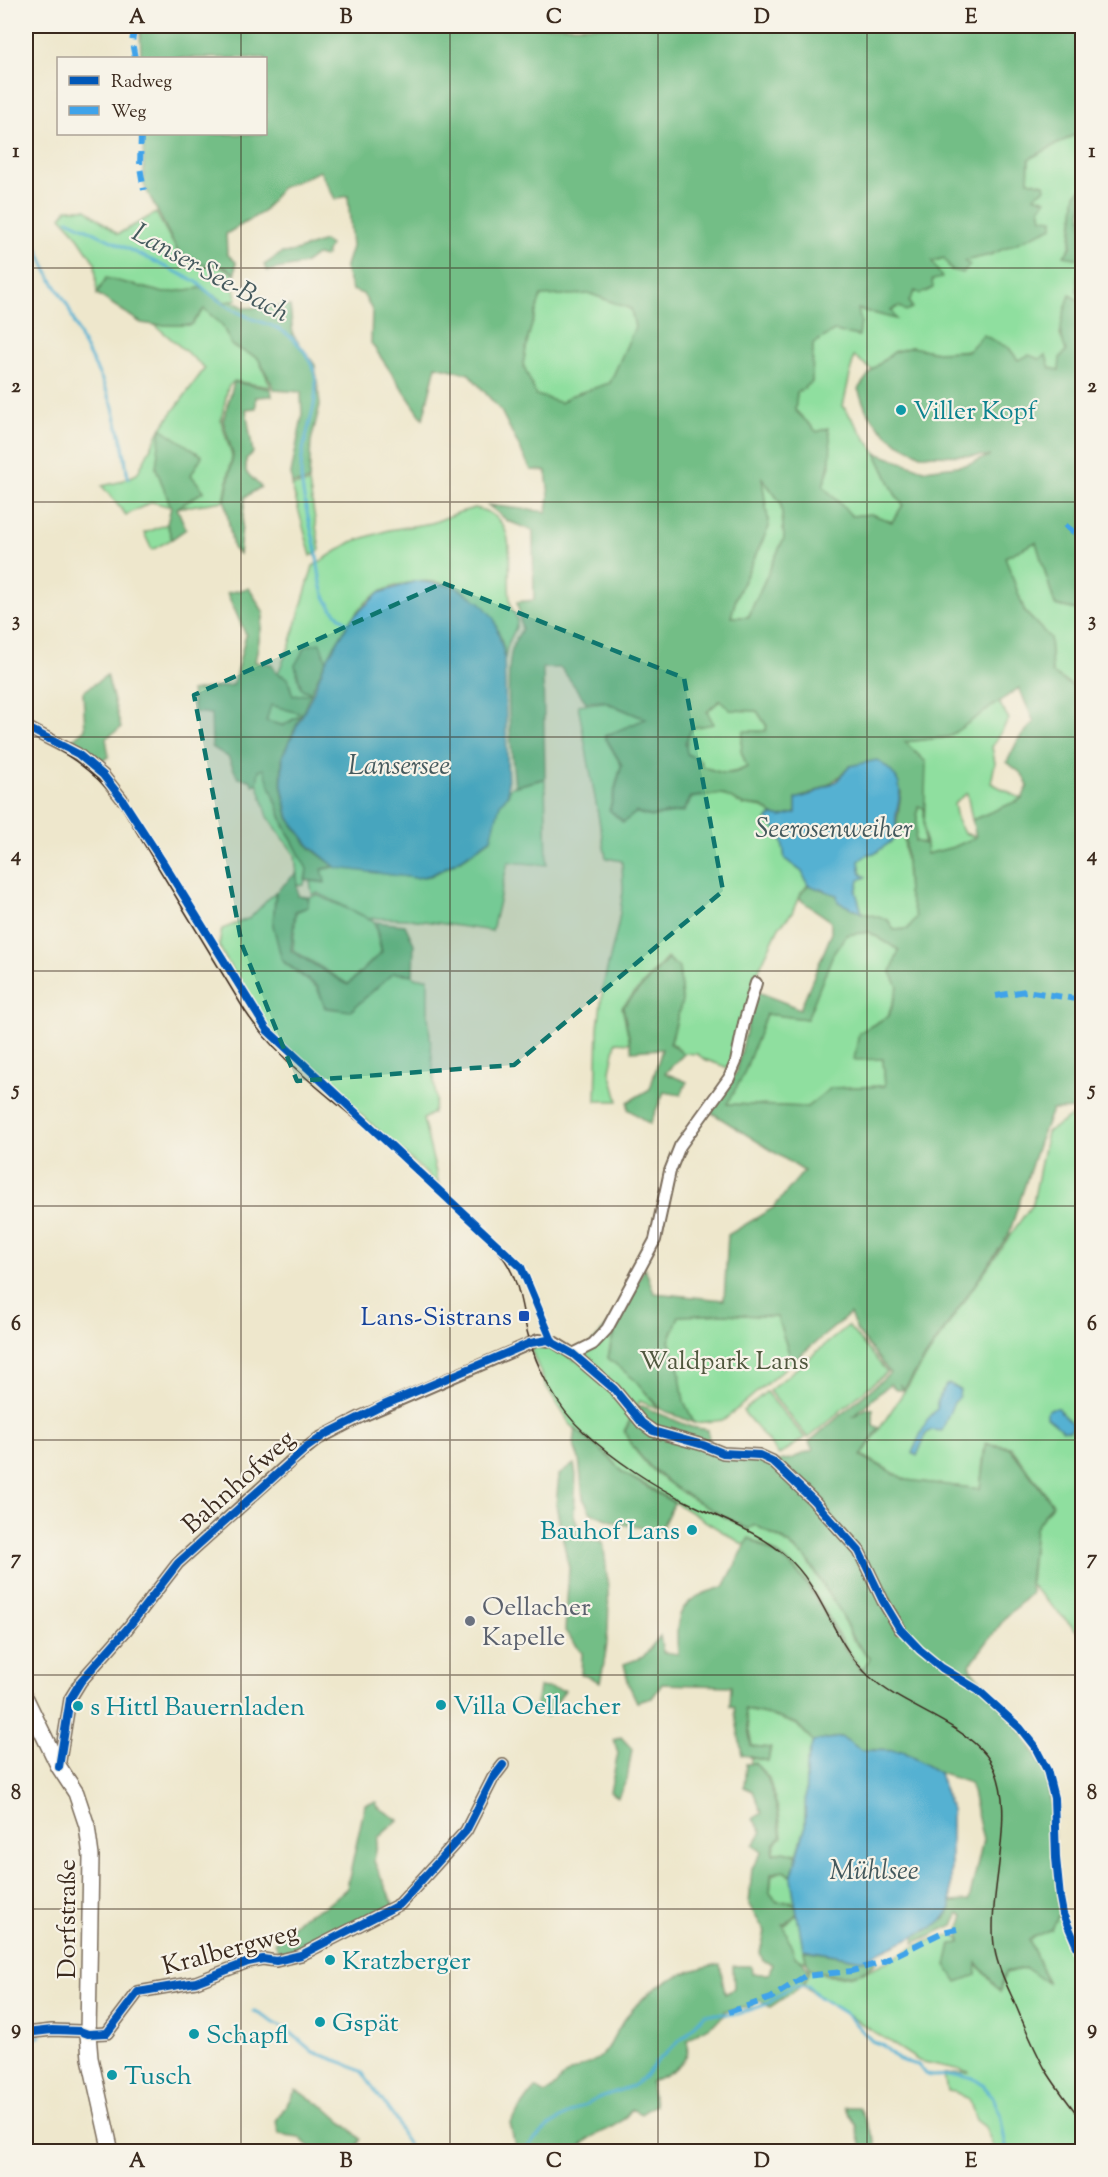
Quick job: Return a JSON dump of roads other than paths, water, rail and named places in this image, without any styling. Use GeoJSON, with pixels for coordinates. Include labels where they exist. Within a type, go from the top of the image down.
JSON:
{"type":"FeatureCollection","features":[{"type":"Feature","properties":{"kind":"main road","name":"Dorfstraße"},"geometry":{"type":"LineString","coordinates":[[26,1699],[59,1767],[76,1793],[87,1826],[91,1856],[88,2034],[90,2058],[111,2151]]}},
{"type":"Feature","properties":{"kind":"street"},"geometry":{"type":"LineString","coordinates":[[26,727],[78,754],[103,775],[122,799]]}},
{"type":"Feature","properties":{"kind":"street"},"geometry":{"type":"LineString","coordinates":[[756,983],[733,1070],[680,1146],[670,1171],[655,1240],[607,1329],[593,1344],[573,1354],[614,1389],[642,1423],[653,1431],[723,1453],[763,1456],[776,1464],[813,1500],[859,1551],[883,1601],[900,1629]]}},
{"type":"Feature","properties":{"kind":"street","name":"Bahnhofweg"},"geometry":{"type":"LineString","coordinates":[[59,1767],[70,1699],[81,1681],[138,1616],[178,1563],[306,1448],[335,1429],[410,1394],[535,1341],[552,1341],[573,1354]]}},
{"type":"Feature","properties":{"kind":"street","name":"Kralbergweg"},"geometry":{"type":"LineString","coordinates":[[88,2034],[106,2033],[138,1992],[196,1982],[248,1962],[263,1959],[276,1960],[304,1954],[400,1904],[466,1831],[493,1778],[503,1765]]}},
{"type":"Feature","properties":{"kind":"street"},"geometry":{"type":"LineString","coordinates":[[26,2033],[52,2030],[80,2031],[88,2034]]}},
{"type":"Feature","properties":{"kind":"water","name":"Lansersee"},"geometry":{"type":"Polygon","coordinates":[[[416,581],[454,586],[480,602],[494,618],[504,654],[508,794],[500,804],[491,838],[463,858],[431,875],[416,878],[337,868],[311,847],[289,818],[282,785],[283,755],[326,661],[352,618],[379,593],[416,581]]]}},
{"type":"Feature","properties":{"kind":"water","name":"Seerosenweiher"},"geometry":{"type":"Polygon","coordinates":[[[877,760],[890,770],[900,787],[896,813],[897,835],[876,853],[868,854],[859,861],[861,874],[866,877],[859,880],[856,892],[862,913],[838,902],[837,895],[808,885],[802,872],[785,859],[781,833],[766,820],[773,815],[781,817],[796,813],[796,799],[812,794],[837,781],[850,766],[877,760]]]}},
{"type":"Feature","properties":{"kind":"water"},"geometry":{"type":"Polygon","coordinates":[[[950,1384],[960,1390],[959,1396],[953,1404],[942,1431],[931,1430],[926,1434],[917,1456],[912,1453],[927,1420],[937,1409],[937,1401],[946,1385],[950,1384]]]}},
{"type":"Feature","properties":{"kind":"water"},"geometry":{"type":"Polygon","coordinates":[[[1059,1408],[1070,1422],[1073,1427],[1070,1431],[1063,1430],[1047,1417],[1047,1411],[1059,1408]]]}},
{"type":"Feature","properties":{"kind":"water","name":"Mühlsee"},"geometry":{"type":"Polygon","coordinates":[[[842,1737],[861,1750],[903,1751],[939,1773],[951,1809],[951,1909],[938,1925],[862,1960],[803,1949],[791,1879],[805,1828],[806,1766],[813,1741],[842,1737]]]}},
{"type":"Feature","properties":{"kind":"waterway","name":"Lanser-See-Bach"},"geometry":{"type":"LineString","coordinates":[[68,220],[197,282],[218,300],[233,309],[287,334],[306,353],[314,370],[316,386],[302,455],[301,474],[305,505],[317,555]]}},
{"type":"Feature","properties":{"kind":"waterway"},"geometry":{"type":"LineString","coordinates":[[26,223],[50,277],[68,306],[112,404],[123,446],[128,478]]}},
{"type":"Feature","properties":{"kind":"waterway","name":"Lanser-See-Bach"},"geometry":{"type":"LineString","coordinates":[[317,557],[324,595],[339,617],[348,624]]}},
{"type":"Feature","properties":{"kind":"waterway"},"geometry":{"type":"LineString","coordinates":[[521,2152],[548,2127],[573,2111],[643,2079],[656,2062],[705,2014],[738,2014],[767,2004],[794,1985],[808,1986],[819,1997],[845,2013],[872,2041],[882,2045],[899,2060],[918,2065],[925,2074],[930,2076],[961,2075],[973,2078],[983,2085],[993,2097],[1000,2114],[1007,2152]]}},
{"type":"Feature","properties":{"kind":"waterway"},"geometry":{"type":"LineString","coordinates":[[254,2011],[290,2032],[313,2052],[362,2072],[398,2123],[402,2136],[413,2152]]}},
{"type":"Feature","properties":{"kind":"waterway"},"geometry":{"type":"LineString","coordinates":[[26,2041],[41,2036]]}},
{"type":"Feature","properties":{"kind":"tram line"},"geometry":{"type":"LineString","coordinates":[[26,732],[76,761],[98,779],[118,801],[245,1011],[269,1042],[310,1081],[391,1150],[501,1255],[516,1282],[527,1331],[542,1373],[565,1412],[575,1423],[608,1453],[649,1481],[775,1547],[799,1569],[810,1584],[847,1649],[870,1677],[883,1688],[960,1732],[986,1755],[997,1775],[1002,1798],[1003,1823],[993,1928],[996,1957],[1044,2067],[1082,2121]]}},
{"type":"Feature","properties":{"kind":"place","name":"Viller Kopf"},"geometry":{"type":"Point","coordinates":[901,410]}},
{"type":"Feature","properties":{"kind":"place","name":"Lans-Sistrans"},"geometry":{"type":"Point","coordinates":[524,1316]}},
{"type":"Feature","properties":{"kind":"place","name":"Bauhof Lans"},"geometry":{"type":"Point","coordinates":[692,1530]}},
{"type":"Feature","properties":{"kind":"place","name":"Oellacher Kapelle"},"geometry":{"type":"Point","coordinates":[470,1621]}},
{"type":"Feature","properties":{"kind":"place","name":"Villa Oellacher"},"geometry":{"type":"Point","coordinates":[441,1705]}},
{"type":"Feature","properties":{"kind":"place","name":"s Hittl Bauernladen"},"geometry":{"type":"Point","coordinates":[78,1706]}},
{"type":"Feature","properties":{"kind":"place","name":"Kratzberger"},"geometry":{"type":"Point","coordinates":[330,1960]}},
{"type":"Feature","properties":{"kind":"place","name":"Gspät"},"geometry":{"type":"Point","coordinates":[320,2022]}},
{"type":"Feature","properties":{"kind":"place","name":"Schapfl"},"geometry":{"type":"Point","coordinates":[194,2034]}},
{"type":"Feature","properties":{"kind":"place","name":"Tusch"},"geometry":{"type":"Point","coordinates":[112,2075]}},
{"type":"Feature","properties":{"kind":"park label","name":"Waldpark Lans"},"geometry":{"type":"Point","coordinates":[724,1360]}}]}
